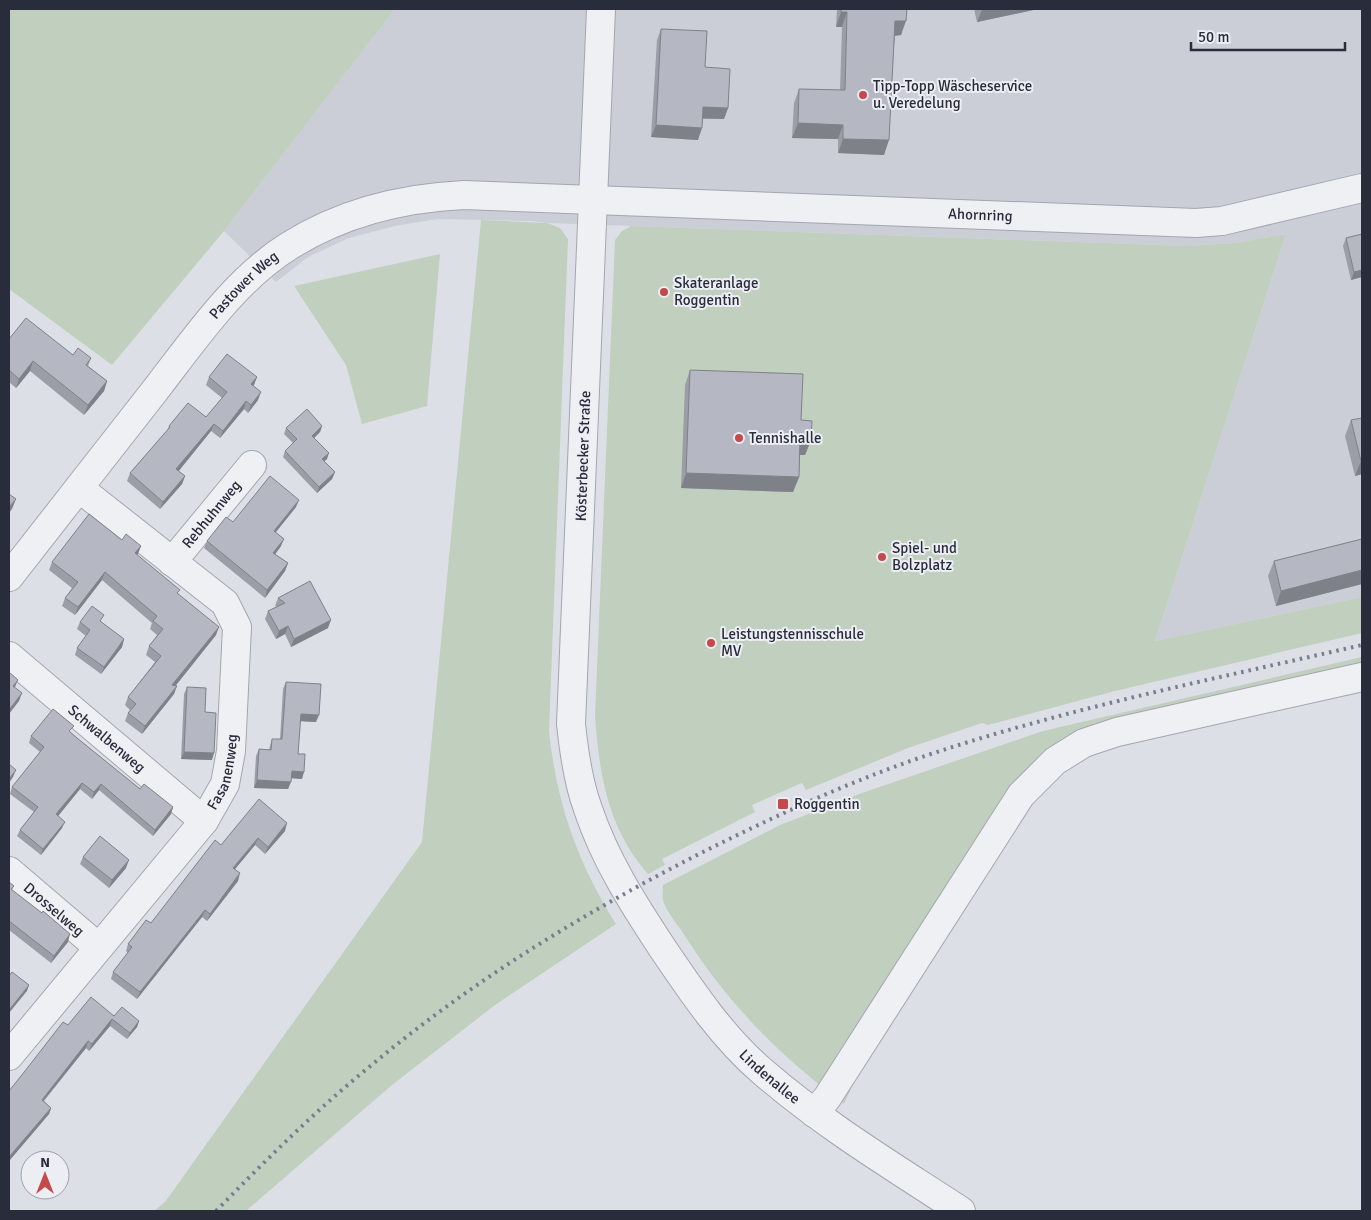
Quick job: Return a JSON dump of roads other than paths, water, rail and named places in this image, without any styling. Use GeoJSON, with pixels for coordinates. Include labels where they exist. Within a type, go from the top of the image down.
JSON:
{"type":"FeatureCollection","features":[{"type":"Feature","properties":{"kind":"street","name":"Kösterbecker Straße"},"geometry":{"type":"LineString","coordinates":[[601,9],[571,724],[576,769],[587,809],[605,851],[626,892]]}},
{"type":"Feature","properties":{"kind":"street","name":"Ahornring"},"geometry":{"type":"LineString","coordinates":[[594,200],[1196,223],[1222,221],[1362,188]]}},
{"type":"Feature","properties":{"kind":"street","name":"Pastower Weg"},"geometry":{"type":"LineString","coordinates":[[9,577],[234,293],[262,266],[311,233],[348,216],[390,204],[426,197],[464,195],[594,200]]}},
{"type":"Feature","properties":{"kind":"street","name":"Rebhuhnweg"},"geometry":{"type":"LineString","coordinates":[[172,562],[252,465]]}},
{"type":"Feature","properties":{"kind":"street","name":"Fasanenweg"},"geometry":{"type":"LineString","coordinates":[[9,1056],[204,821],[225,784],[231,750],[237,627],[225,603],[79,488]]}},
{"type":"Feature","properties":{"kind":"street","name":"Schwalbenweg"},"geometry":{"type":"LineString","coordinates":[[9,656],[204,821]]}},
{"type":"Feature","properties":{"kind":"street"},"geometry":{"type":"LineString","coordinates":[[814,1113],[827,1098],[1021,795],[1055,761],[1084,743],[1118,732],[1362,678]]}},
{"type":"Feature","properties":{"kind":"street","name":"Drosselweg"},"geometry":{"type":"LineString","coordinates":[[9,871],[98,947]]}},
{"type":"Feature","properties":{"kind":"street","name":"Lindenallee"},"geometry":{"type":"LineString","coordinates":[[626,892],[683,979],[718,1025],[761,1070],[814,1113],[961,1211]]}},
{"type":"Feature","properties":{"kind":"railway"},"geometry":{"type":"LineString","coordinates":[[216,1211],[271,1155],[328,1102],[407,1036],[447,1006],[572,924],[659,875],[729,839],[863,779],[973,740],[1139,696],[1362,645]]}},
{"type":"Feature","properties":{"kind":"place","name":"Tipp-Topp Wäscheservice u. Veredelung"},"geometry":{"type":"Point","coordinates":[863,95]}},
{"type":"Feature","properties":{"kind":"place","name":"Skateranlage Roggentin"},"geometry":{"type":"Point","coordinates":[664,292]}},
{"type":"Feature","properties":{"kind":"place","name":"Tennishalle"},"geometry":{"type":"Point","coordinates":[739,438]}},
{"type":"Feature","properties":{"kind":"place","name":"Spiel- und Bolzplatz"},"geometry":{"type":"Point","coordinates":[882,557]}},
{"type":"Feature","properties":{"kind":"place","name":"Leistungstennisschule MV"},"geometry":{"type":"Point","coordinates":[711,643]}},
{"type":"Feature","properties":{"kind":"place","name":"Roggentin"},"geometry":{"type":"Point","coordinates":[783,804]}}]}
